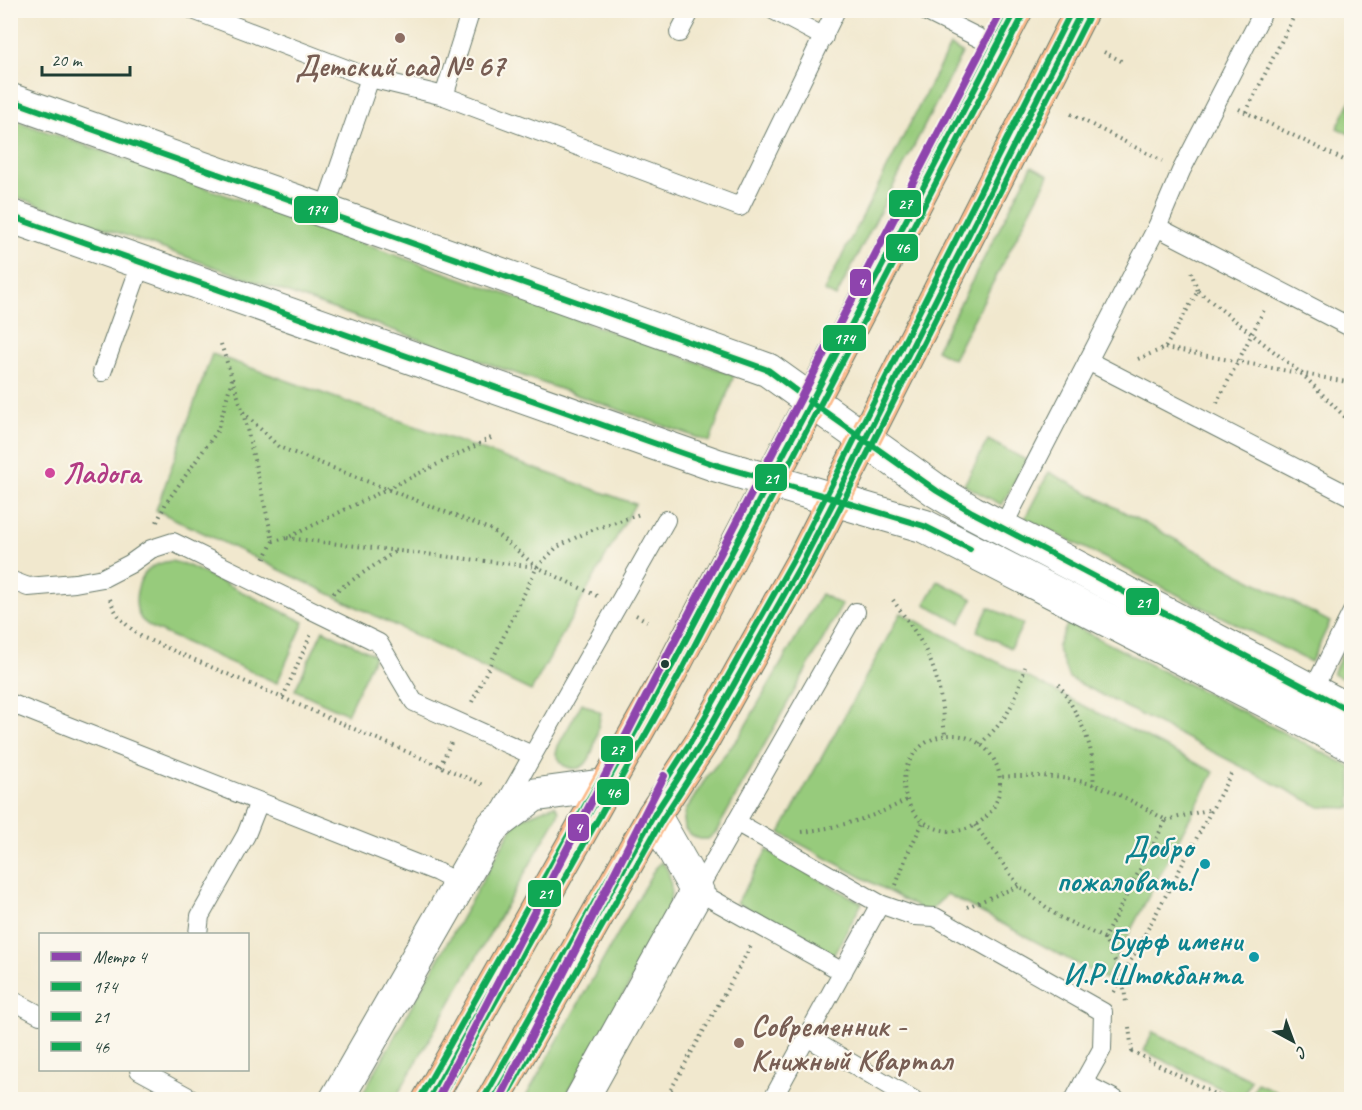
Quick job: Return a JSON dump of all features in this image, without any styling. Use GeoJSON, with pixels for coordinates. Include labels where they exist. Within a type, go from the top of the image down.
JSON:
{"type":"FeatureCollection","features":[{"type":"Feature","properties":{"kind":"main road"},"geometry":{"type":"LineString","coordinates":[[429,1100],[675,663],[1016,10]]}},
{"type":"Feature","properties":{"kind":"main road"},"geometry":{"type":"LineString","coordinates":[[493,1100],[654,815],[700,745],[804,559],[1082,10]]}},
{"type":"Feature","properties":{"kind":"street"},"geometry":{"type":"LineString","coordinates":[[10,100],[768,370],[937,491],[1002,528],[1352,712]]}},
{"type":"Feature","properties":{"kind":"street"},"geometry":{"type":"LineString","coordinates":[[10,216],[704,461],[924,526],[1352,746]]}},
{"type":"Feature","properties":{"kind":"street"},"geometry":{"type":"LineString","coordinates":[[336,1100],[493,826],[534,795],[608,784]]}},
{"type":"Feature","properties":{"kind":"street"},"geometry":{"type":"LineString","coordinates":[[581,1100],[697,891],[654,815]]}},
{"type":"Feature","properties":{"kind":"lane"},"geometry":{"type":"LineString","coordinates":[[193,10],[370,78],[444,96],[740,207],[836,10]]}},
{"type":"Feature","properties":{"kind":"lane"},"geometry":{"type":"LineString","coordinates":[[444,96],[471,10]]}},
{"type":"Feature","properties":{"kind":"lane"},"geometry":{"type":"LineString","coordinates":[[679,33],[691,10]]}},
{"type":"Feature","properties":{"kind":"lane"},"geometry":{"type":"LineString","coordinates":[[772,10],[824,37]]}},
{"type":"Feature","properties":{"kind":"lane"},"geometry":{"type":"LineString","coordinates":[[923,10],[997,47]]}},
{"type":"Feature","properties":{"kind":"lane"},"geometry":{"type":"LineString","coordinates":[[1002,528],[1157,227],[1181,171],[1264,10]]}},
{"type":"Feature","properties":{"kind":"lane"},"geometry":{"type":"LineString","coordinates":[[324,211],[370,78]]}},
{"type":"Feature","properties":{"kind":"lane"},"geometry":{"type":"LineString","coordinates":[[1157,227],[1352,328]]}},
{"type":"Feature","properties":{"kind":"lane"},"geometry":{"type":"LineString","coordinates":[[102,372],[142,261]]}},
{"type":"Feature","properties":{"kind":"lane"},"geometry":{"type":"LineString","coordinates":[[1088,361],[1352,497]]}},
{"type":"Feature","properties":{"kind":"lane"},"geometry":{"type":"LineString","coordinates":[[493,826],[666,520]]}},
{"type":"Feature","properties":{"kind":"lane"},"geometry":{"type":"LineString","coordinates":[[10,580],[28,586],[75,584],[103,578],[130,564],[151,549],[173,542],[379,643],[414,702],[532,756]]}},
{"type":"Feature","properties":{"kind":"lane"},"geometry":{"type":"LineString","coordinates":[[843,972],[697,891],[856,612]]}},
{"type":"Feature","properties":{"kind":"lane"},"geometry":{"type":"LineString","coordinates":[[1312,692],[1352,612]]}},
{"type":"Feature","properties":{"kind":"lane"},"geometry":{"type":"LineString","coordinates":[[10,703],[437,872],[460,884]]}},
{"type":"Feature","properties":{"kind":"lane"},"geometry":{"type":"LineString","coordinates":[[198,933],[200,916],[246,835],[259,802]]}},
{"type":"Feature","properties":{"kind":"lane"},"geometry":{"type":"LineString","coordinates":[[736,822],[885,906],[914,916],[939,919],[1103,1012],[1102,1049],[1074,1100]]}},
{"type":"Feature","properties":{"kind":"lane"},"geometry":{"type":"LineString","coordinates":[[772,1100],[843,972],[885,906]]}},
{"type":"Feature","properties":{"kind":"lane"},"geometry":{"type":"LineString","coordinates":[[10,999],[39,1014]]}},
{"type":"Feature","properties":{"kind":"lane"},"geometry":{"type":"LineString","coordinates":[[807,1036],[914,1100]]}},
{"type":"Feature","properties":{"kind":"lane"},"geometry":{"type":"LineString","coordinates":[[144,1071],[172,1077],[194,1100]]}},
{"type":"Feature","properties":{"kind":"lane"},"geometry":{"type":"LineString","coordinates":[[1083,1083],[1116,1100]]}},
{"type":"Feature","properties":{"kind":"path"},"geometry":{"type":"LineString","coordinates":[[1246,112],[1297,10]]}},
{"type":"Feature","properties":{"kind":"path"},"geometry":{"type":"LineString","coordinates":[[1104,52],[1123,62]]}},
{"type":"Feature","properties":{"kind":"path"},"geometry":{"type":"LineString","coordinates":[[1218,98],[1352,164]]}},
{"type":"Feature","properties":{"kind":"path"},"geometry":{"type":"LineString","coordinates":[[1071,114],[1181,171]]}},
{"type":"Feature","properties":{"kind":"path"},"geometry":{"type":"LineString","coordinates":[[1181,240],[1198,291],[1302,374],[1352,424]]}},
{"type":"Feature","properties":{"kind":"path"},"geometry":{"type":"LineString","coordinates":[[1165,348],[1198,291]]}},
{"type":"Feature","properties":{"kind":"path"},"geometry":{"type":"LineString","coordinates":[[1207,423],[1253,335]]}},
{"type":"Feature","properties":{"kind":"path"},"geometry":{"type":"LineString","coordinates":[[222,344],[243,412],[273,541],[253,582]]}},
{"type":"Feature","properties":{"kind":"path"},"geometry":{"type":"LineString","coordinates":[[1107,371],[1165,348],[1352,383]]}},
{"type":"Feature","properties":{"kind":"path"},"geometry":{"type":"LineString","coordinates":[[151,549],[154,527],[166,503],[218,430],[232,378]]}},
{"type":"Feature","properties":{"kind":"path"},"geometry":{"type":"LineString","coordinates":[[243,412],[279,447],[492,530],[537,567],[647,621]]}},
{"type":"Feature","properties":{"kind":"path"},"geometry":{"type":"LineString","coordinates":[[273,541],[287,538],[491,438]]}},
{"type":"Feature","properties":{"kind":"path"},"geometry":{"type":"LineString","coordinates":[[440,766],[537,567],[557,547],[590,531],[640,514]]}},
{"type":"Feature","properties":{"kind":"path"},"geometry":{"type":"LineString","coordinates":[[287,538],[537,567]]}},
{"type":"Feature","properties":{"kind":"path"},"geometry":{"type":"LineString","coordinates":[[103,578],[114,609],[126,625],[142,637],[486,786]]}},
{"type":"Feature","properties":{"kind":"path"},"geometry":{"type":"LineString","coordinates":[[892,600],[915,632],[932,665],[941,701],[945,735]]}},
{"type":"Feature","properties":{"kind":"path"},"geometry":{"type":"LineString","coordinates":[[980,744],[1000,725],[1011,708],[1025,667]]}},
{"type":"Feature","properties":{"kind":"path"},"geometry":{"type":"LineString","coordinates":[[1059,684],[1076,711],[1089,739],[1095,769],[1093,785]]}},
{"type":"Feature","properties":{"kind":"path"},"geometry":{"type":"LineString","coordinates":[[945,735],[969,738],[980,744],[996,764],[999,777],[999,791],[995,805],[987,816],[963,830],[949,831],[923,822],[906,800],[905,772],[910,759],[931,740],[945,735]]}},
{"type":"Feature","properties":{"kind":"path"},"geometry":{"type":"LineString","coordinates":[[1103,1012],[1232,772]]}},
{"type":"Feature","properties":{"kind":"path"},"geometry":{"type":"LineString","coordinates":[[999,777],[1034,774],[1093,785],[1166,819],[1212,809]]}},
{"type":"Feature","properties":{"kind":"path"},"geometry":{"type":"LineString","coordinates":[[762,837],[815,830],[856,821],[879,814],[906,800]]}},
{"type":"Feature","properties":{"kind":"path"},"geometry":{"type":"LineString","coordinates":[[1104,938],[1166,819]]}},
{"type":"Feature","properties":{"kind":"path"},"geometry":{"type":"LineString","coordinates":[[885,906],[923,822]]}},
{"type":"Feature","properties":{"kind":"path"},"geometry":{"type":"LineString","coordinates":[[975,825],[1019,886],[1059,917],[1104,938],[1122,976],[1126,1008]]}},
{"type":"Feature","properties":{"kind":"path"},"geometry":{"type":"LineString","coordinates":[[939,919],[1019,886]]}},
{"type":"Feature","properties":{"kind":"path"},"geometry":{"type":"LineString","coordinates":[[665,1100],[753,943]]}},
{"type":"Feature","properties":{"kind":"path"},"geometry":{"type":"LineString","coordinates":[[1128,1019],[1132,1051],[1226,1100]]}},
{"type":"Feature","properties":{"kind":"green space"},"geometry":{"type":"Polygon","coordinates":[[[950,46],[962,53],[836,297],[824,291],[950,46]]]}},
{"type":"Feature","properties":{"kind":"green space"},"geometry":{"type":"Polygon","coordinates":[[[1351,100],[1351,135],[1337,128],[1351,100]]]}},
{"type":"Feature","properties":{"kind":"green space"},"geometry":{"type":"Polygon","coordinates":[[[11,119],[734,375],[710,442],[11,195],[11,119]]]}},
{"type":"Feature","properties":{"kind":"green space"},"geometry":{"type":"Polygon","coordinates":[[[1032,166],[1049,175],[953,359],[936,350],[1032,166]]]}},
{"type":"Feature","properties":{"kind":"green space"},"geometry":{"type":"Polygon","coordinates":[[[212,354],[635,504],[531,691],[156,510],[212,354]]]}},
{"type":"Feature","properties":{"kind":"green space"},"geometry":{"type":"Polygon","coordinates":[[[988,440],[1026,460],[1002,505],[964,485],[988,440]]]}},
{"type":"Feature","properties":{"kind":"green space"},"geometry":{"type":"Polygon","coordinates":[[[1049,472],[1330,622],[1311,662],[1025,518],[1049,472]]]}},
{"type":"Feature","properties":{"kind":"green space"},"geometry":{"type":"Polygon","coordinates":[[[171,561],[187,565],[304,622],[277,683],[157,630],[141,619],[136,600],[141,579],[151,567],[171,561]]]}},
{"type":"Feature","properties":{"kind":"green space"},"geometry":{"type":"Polygon","coordinates":[[[938,581],[973,599],[960,623],[925,604],[938,581]]]}},
{"type":"Feature","properties":{"kind":"green space"},"geometry":{"type":"Polygon","coordinates":[[[821,594],[842,605],[716,832],[708,839],[692,836],[685,829],[686,810],[708,775],[739,737],[821,594]]]}},
{"type":"Feature","properties":{"kind":"green space"},"geometry":{"type":"Polygon","coordinates":[[[989,607],[1023,624],[1011,648],[977,631],[989,607]]]}},
{"type":"Feature","properties":{"kind":"green space"},"geometry":{"type":"Polygon","coordinates":[[[901,613],[1214,772],[1105,979],[947,894],[928,913],[780,833],[901,613]]]}},
{"type":"Feature","properties":{"kind":"green space"},"geometry":{"type":"Polygon","coordinates":[[[1068,623],[1351,767],[1351,808],[1320,807],[1069,678],[1057,647],[1068,623]]]}},
{"type":"Feature","properties":{"kind":"green space"},"geometry":{"type":"Polygon","coordinates":[[[323,630],[375,655],[347,714],[295,690],[323,630]]]}},
{"type":"Feature","properties":{"kind":"green space"},"geometry":{"type":"Polygon","coordinates":[[[1351,634],[1351,683],[1333,674],[1351,634]]]}},
{"type":"Feature","properties":{"kind":"green space"},"geometry":{"type":"Polygon","coordinates":[[[582,703],[601,713],[592,753],[587,762],[573,769],[563,765],[556,754],[558,746],[582,703]]]}},
{"type":"Feature","properties":{"kind":"green space"},"geometry":{"type":"Polygon","coordinates":[[[555,805],[559,811],[557,817],[395,1099],[359,1100],[512,828],[520,819],[555,805]]]}},
{"type":"Feature","properties":{"kind":"green space"},"geometry":{"type":"Polygon","coordinates":[[[767,850],[862,903],[833,956],[737,903],[767,850]]]}},
{"type":"Feature","properties":{"kind":"green space"},"geometry":{"type":"Polygon","coordinates":[[[661,862],[669,874],[671,890],[665,922],[564,1099],[524,1100],[654,870],[661,862]]]}},
{"type":"Feature","properties":{"kind":"green space"},"geometry":{"type":"Polygon","coordinates":[[[1153,1032],[1251,1080],[1242,1099],[1144,1051],[1153,1032]]]}},
{"type":"Feature","properties":{"kind":"green space"},"geometry":{"type":"Polygon","coordinates":[[[1257,1083],[1294,1099],[1250,1099],[1257,1083]]]}},
{"type":"Feature","properties":{"kind":"metro line","name":"4"},"geometry":{"type":"LineString","coordinates":[[437,1100],[1002,10]]}},
{"type":"Feature","properties":{"kind":"metro line","name":"4"},"geometry":{"type":"LineString","coordinates":[[499,1100],[664,776]]}},
{"type":"Feature","properties":{"kind":"transit line","name":"27"},"geometry":{"type":"LineString","coordinates":[[421,1096],[662,669],[1006,10]]}},
{"type":"Feature","properties":{"kind":"transit line","name":"174"},"geometry":{"type":"LineString","coordinates":[[10,100],[768,370],[811,402],[1016,10]]}},
{"type":"Feature","properties":{"kind":"transit line","name":"27"},"geometry":{"type":"LineString","coordinates":[[485,1096],[646,811],[692,740],[796,555],[1072,10]]}},
{"type":"Feature","properties":{"kind":"transit line","name":"174"},"geometry":{"type":"LineString","coordinates":[[10,216],[716,465],[835,499],[1082,10]]}},
{"type":"Feature","properties":{"kind":"transit line","name":"46"},"geometry":{"type":"LineString","coordinates":[[440,1100],[678,677],[1024,14]]}},
{"type":"Feature","properties":{"kind":"transit line","name":"46"},"geometry":{"type":"LineString","coordinates":[[504,1100],[662,820],[708,749],[812,563],[1090,14]]}},
{"type":"Feature","properties":{"kind":"transit line","name":"21"},"geometry":{"type":"LineString","coordinates":[[429,1100],[672,666],[811,402],[937,491],[972,512],[1352,712]]}},
{"type":"Feature","properties":{"kind":"transit line","name":"21"},"geometry":{"type":"LineString","coordinates":[[493,1100],[654,815],[700,745],[835,499],[924,526],[970,549]]}},
{"type":"Feature","properties":{"kind":"place","name":"Детский сад № 67"},"geometry":{"type":"Point","coordinates":[400,38]}},
{"type":"Feature","properties":{"kind":"place","name":"Ладога"},"geometry":{"type":"Point","coordinates":[50,473]}},
{"type":"Feature","properties":{"kind":"place","name":"Добро пожаловать!"},"geometry":{"type":"Point","coordinates":[1205,864]}},
{"type":"Feature","properties":{"kind":"place","name":"Буфф имени И.Р.Штокбанта"},"geometry":{"type":"Point","coordinates":[1254,957]}},
{"type":"Feature","properties":{"kind":"place","name":"Современник - Книжный Квартал"},"geometry":{"type":"Point","coordinates":[739,1043]}}]}
